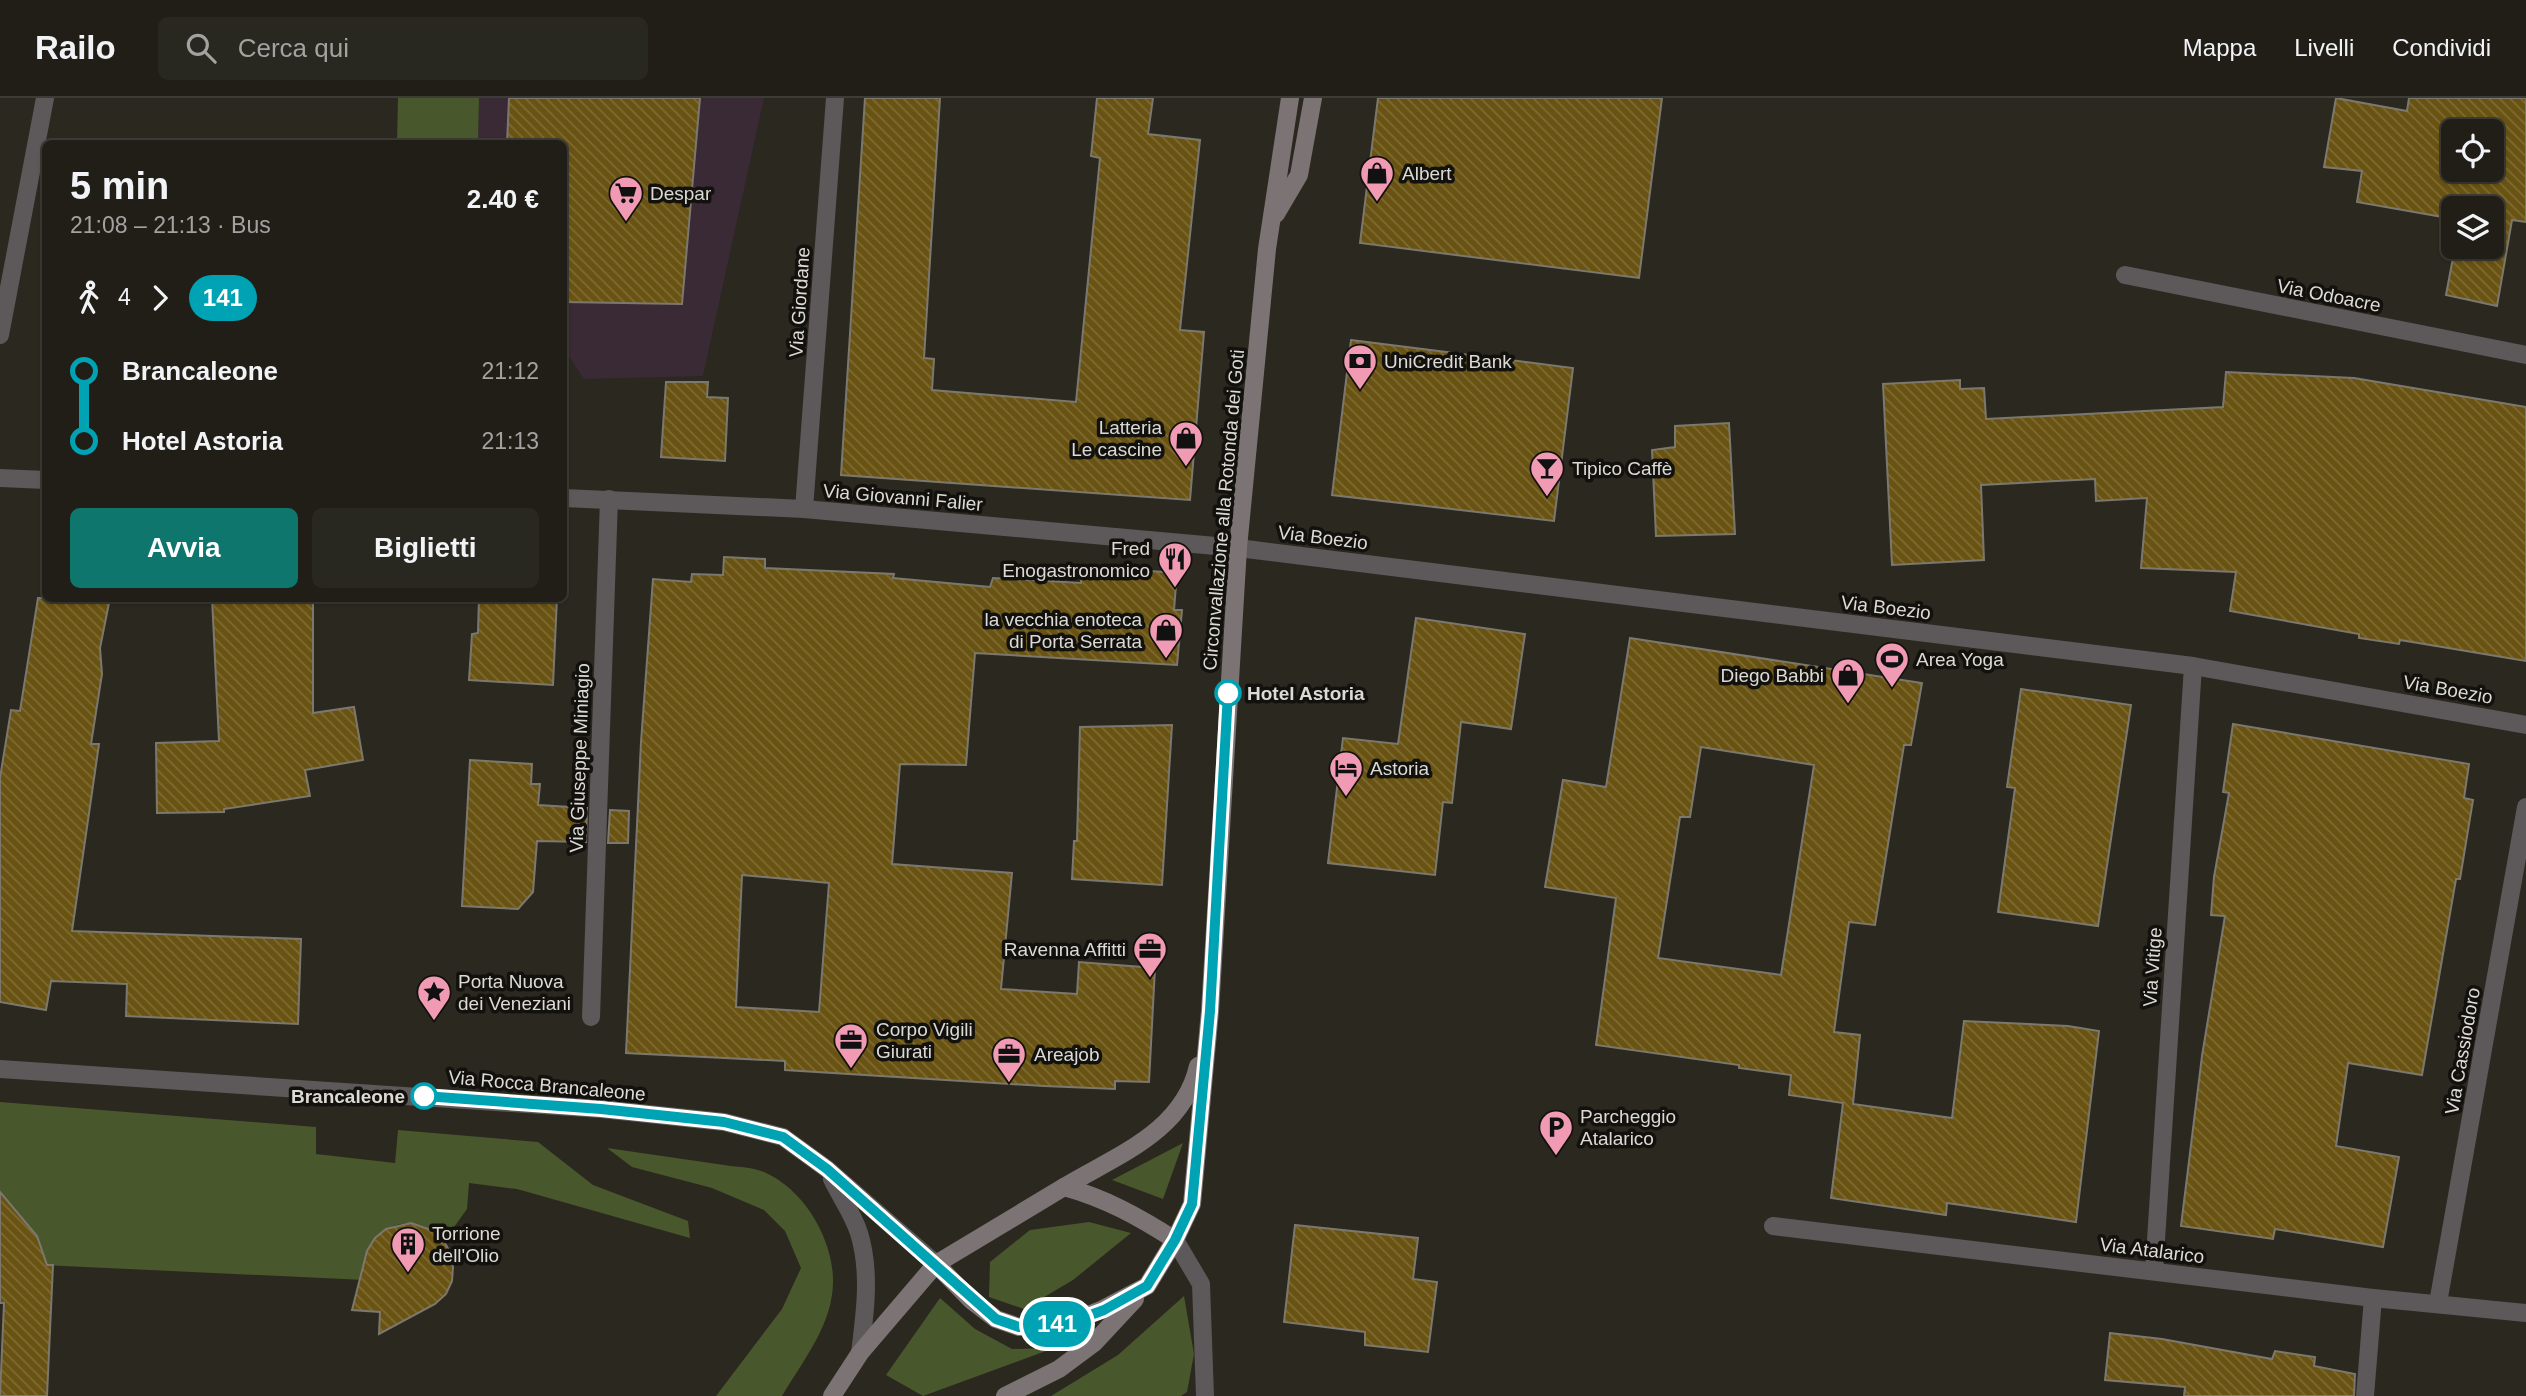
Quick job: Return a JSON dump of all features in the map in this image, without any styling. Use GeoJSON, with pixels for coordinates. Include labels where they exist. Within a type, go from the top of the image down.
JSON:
{"type":"FeatureCollection","features":[{"type":"Feature","properties":{"kind":"street"},"geometry":{"type":"LineString","coordinates":[[0,335],[45,98]]}},
{"type":"Feature","properties":{"kind":"street","name":"Via Giordane"},"geometry":{"type":"LineString","coordinates":[[804,509],[835,98]]}},
{"type":"Feature","properties":{"kind":"street","name":"Circonvallazione alla Rotonda dei Goti"},"geometry":{"type":"LineString","coordinates":[[1005,1396],[1059,1369],[1094,1343],[1147,1286],[1175,1240],[1192,1204],[1210,1011],[1238,548],[1271,223],[1290,98]]}},
{"type":"Feature","properties":{"kind":"street"},"geometry":{"type":"LineString","coordinates":[[1271,223],[1298,175],[1312,98]]}},
{"type":"Feature","properties":{"kind":"street","name":"Via Odoacre"},"geometry":{"type":"LineString","coordinates":[[2125,275],[2526,355]]}},
{"type":"Feature","properties":{"kind":"street"},"geometry":{"type":"LineString","coordinates":[[0,478],[42,480]]}},
{"type":"Feature","properties":{"kind":"street","name":"Via Giovanni Falier"},"geometry":{"type":"LineString","coordinates":[[567,498],[804,509],[1238,548]]}},
{"type":"Feature","properties":{"kind":"street","name":"Via Giuseppe Miniagio"},"geometry":{"type":"LineString","coordinates":[[591,1017],[609,499]]}},
{"type":"Feature","properties":{"kind":"street","name":"Via Boezio"},"geometry":{"type":"LineString","coordinates":[[1238,548],[2193,666],[2526,724]]}},
{"type":"Feature","properties":{"kind":"street","name":"Via Vitige"},"geometry":{"type":"LineString","coordinates":[[2154,1271],[2193,666]]}},
{"type":"Feature","properties":{"kind":"street","name":"Via Cassiodoro"},"geometry":{"type":"LineString","coordinates":[[2438,1303],[2526,807]]}},
{"type":"Feature","properties":{"kind":"street","name":"Circonvallazione alla Rotonda dei Goti"},"geometry":{"type":"LineString","coordinates":[[832,1396],[860,1353],[936,1264],[1161,1129],[1181,1106],[1195,1079],[1210,1011]]}},
{"type":"Feature","properties":{"kind":"street","name":"Via Rocca Brancaleone"},"geometry":{"type":"LineString","coordinates":[[0,1069],[601,1109],[724,1122],[783,1137],[827,1169],[936,1264]]}},
{"type":"Feature","properties":{"kind":"street","name":"Via Rocca Brancaleone"},"geometry":{"type":"LineString","coordinates":[[827,1169],[859,1232],[866,1275],[866,1311],[860,1353]]}},
{"type":"Feature","properties":{"kind":"street"},"geometry":{"type":"LineString","coordinates":[[1064,1187],[1093,1195],[1130,1212],[1175,1240],[1201,1284],[1205,1396]]}},
{"type":"Feature","properties":{"kind":"street","name":"Via Atalarico"},"geometry":{"type":"LineString","coordinates":[[1773,1226],[2373,1298],[2526,1313]]}},
{"type":"Feature","properties":{"kind":"street","name":"Circonvallazione alla Rotonda dei Goti"},"geometry":{"type":"LineString","coordinates":[[936,1264],[971,1300],[996,1319],[1019,1327],[1066,1324],[1104,1310],[1147,1286]]}},
{"type":"Feature","properties":{"kind":"street"},"geometry":{"type":"LineString","coordinates":[[2365,1396],[2373,1298]]}},
{"type":"Feature","properties":{"kind":"shaded area"},"geometry":{"type":"Polygon","coordinates":[[[479,98],[764,98],[703,376],[584,379],[567,355],[567,140],[478,140],[479,98]]]}},
{"type":"Feature","properties":{"kind":"green space"},"geometry":{"type":"Polygon","coordinates":[[[398,98],[479,98],[478,140],[397,140],[398,98]]]}},
{"type":"Feature","properties":{"kind":"green space"},"geometry":{"type":"Polygon","coordinates":[[[0,1102],[316,1127],[316,1154],[395,1163],[398,1130],[538,1142],[593,1185],[688,1221],[690,1238],[517,1189],[469,1183],[467,1209],[444,1241],[430,1230],[416,1224],[389,1228],[378,1236],[370,1248],[365,1262],[365,1280],[42,1265],[39,1245],[32,1230],[19,1220],[0,1213],[0,1102]]]}},
{"type":"Feature","properties":{"kind":"green space"},"geometry":{"type":"Polygon","coordinates":[[[1183,1143],[1163,1199],[1112,1180],[1183,1143]]]}},
{"type":"Feature","properties":{"kind":"green space"},"geometry":{"type":"Polygon","coordinates":[[[607,1148],[761,1171],[791,1189],[810,1212],[820,1229],[829,1254],[833,1276],[832,1297],[818,1336],[782,1396],[716,1396],[782,1309],[801,1268],[785,1231],[764,1210],[712,1188],[632,1167],[607,1148]]]}},
{"type":"Feature","properties":{"kind":"green space"},"geometry":{"type":"Polygon","coordinates":[[[1089,1222],[1131,1233],[1073,1280],[1024,1309],[989,1297],[990,1262],[1030,1230],[1089,1222]]]}},
{"type":"Feature","properties":{"kind":"green space"},"geometry":{"type":"Polygon","coordinates":[[[1184,1296],[1194,1354],[1187,1392],[1181,1396],[1051,1396],[1118,1355],[1184,1296]]]}},
{"type":"Feature","properties":{"kind":"green space"},"geometry":{"type":"Polygon","coordinates":[[[940,1298],[975,1329],[1012,1349],[1054,1348],[923,1396],[886,1375],[940,1298]]]}},
{"type":"Feature","properties":{"kind":"building","name":"Despar"},"geometry":{"type":"Polygon","coordinates":[[[509,98],[700,98],[682,304],[567,302],[567,140],[507,140],[509,98]]]}},
{"type":"Feature","properties":{"kind":"building"},"geometry":{"type":"Polygon","coordinates":[[[865,98],[940,98],[924,358],[934,359],[932,390],[1076,402],[1100,158],[1091,156],[1097,98],[1153,98],[1148,134],[1200,140],[1180,330],[1204,332],[1190,500],[841,475],[865,98]]]}},
{"type":"Feature","properties":{"kind":"building"},"geometry":{"type":"Polygon","coordinates":[[[1378,98],[1662,98],[1639,278],[1360,243],[1378,98]]]}},
{"type":"Feature","properties":{"kind":"building"},"geometry":{"type":"Polygon","coordinates":[[[2336,98],[2407,111],[2409,98],[2526,98],[2526,222],[2512,220],[2497,306],[2446,295],[2453,259],[2504,259],[2504,196],[2441,196],[2441,217],[2357,202],[2362,171],[2324,167],[2336,98]]]}},
{"type":"Feature","properties":{"kind":"building"},"geometry":{"type":"Polygon","coordinates":[[[1351,340],[1573,368],[1554,521],[1332,495],[1351,340]]]}},
{"type":"Feature","properties":{"kind":"building"},"geometry":{"type":"Polygon","coordinates":[[[2226,372],[2354,378],[2526,407],[2526,661],[2400,640],[2399,644],[2359,638],[2359,634],[2230,611],[2236,572],[2141,568],[2147,498],[2096,501],[2095,479],[1981,485],[1984,560],[1892,565],[1883,384],[1960,380],[1960,389],[1984,388],[1986,419],[2223,407],[2226,372]]]}},
{"type":"Feature","properties":{"kind":"building"},"geometry":{"type":"Polygon","coordinates":[[[666,382],[708,382],[707,397],[728,398],[725,461],[661,457],[666,382]]]}},
{"type":"Feature","properties":{"kind":"building"},"geometry":{"type":"Polygon","coordinates":[[[1729,423],[1735,534],[1656,536],[1652,450],[1675,447],[1675,426],[1729,423]]]}},
{"type":"Feature","properties":{"kind":"building"},"geometry":{"type":"Polygon","coordinates":[[[724,557],[765,559],[765,568],[894,574],[893,578],[990,587],[993,578],[1081,583],[1082,566],[1177,573],[1174,610],[1182,610],[1177,665],[975,653],[966,765],[900,764],[892,864],[1012,873],[1001,989],[1077,994],[1079,962],[1155,968],[1149,1082],[1115,1081],[1115,1089],[1044,1086],[785,1070],[785,1061],[626,1053],[641,742],[653,579],[691,582],[692,574],[723,575],[724,557]],[[742,875],[736,1007],[819,1012],[829,883],[742,875]]]}},
{"type":"Feature","properties":{"kind":"building"},"geometry":{"type":"Polygon","coordinates":[[[38,598],[42,598],[42,602],[109,602],[100,648],[102,674],[91,744],[99,744],[72,931],[301,939],[298,1024],[126,1016],[127,984],[51,981],[46,1010],[0,1002],[0,778],[11,710],[20,711],[38,598]]]}},
{"type":"Feature","properties":{"kind":"building"},"geometry":{"type":"Polygon","coordinates":[[[212,602],[313,602],[313,713],[354,707],[363,760],[305,770],[310,796],[224,809],[224,812],[157,813],[156,743],[219,741],[212,602]]]}},
{"type":"Feature","properties":{"kind":"building"},"geometry":{"type":"Polygon","coordinates":[[[479,602],[557,602],[553,685],[469,680],[472,634],[478,633],[479,602]]]}},
{"type":"Feature","properties":{"kind":"building"},"geometry":{"type":"Polygon","coordinates":[[[1416,618],[1525,634],[1511,729],[1461,722],[1452,803],[1443,802],[1435,875],[1328,863],[1343,738],[1398,744],[1416,618]]]}},
{"type":"Feature","properties":{"kind":"building"},"geometry":{"type":"Polygon","coordinates":[[[1630,638],[1922,683],[1911,745],[1904,745],[1875,925],[1849,922],[1834,1032],[1860,1035],[1853,1104],[1952,1118],[1964,1021],[2068,1026],[2099,1031],[2076,1222],[1947,1203],[1946,1215],[1831,1198],[1843,1103],[1789,1095],[1791,1075],[1596,1045],[1616,898],[1545,887],[1563,780],[1606,787],[1630,638]],[[1701,747],[1690,817],[1680,817],[1658,958],[1781,975],[1814,765],[1701,747]]]}},
{"type":"Feature","properties":{"kind":"building"},"geometry":{"type":"Polygon","coordinates":[[[2021,689],[2131,705],[2098,926],[1998,912],[2015,788],[2007,787],[2021,689]]]}},
{"type":"Feature","properties":{"kind":"building"},"geometry":{"type":"Polygon","coordinates":[[[2233,724],[2469,764],[2464,798],[2473,800],[2460,879],[2456,879],[2422,1075],[2348,1063],[2336,1146],[2399,1157],[2383,1247],[2275,1229],[2273,1239],[2181,1226],[2202,1056],[2225,916],[2211,915],[2214,877],[2229,793],[2223,792],[2233,724]]]}},
{"type":"Feature","properties":{"kind":"building"},"geometry":{"type":"Polygon","coordinates":[[[1172,725],[1162,885],[1072,879],[1074,841],[1077,841],[1080,727],[1172,725]]]}},
{"type":"Feature","properties":{"kind":"building"},"geometry":{"type":"Polygon","coordinates":[[[470,760],[532,764],[531,784],[540,784],[538,805],[587,808],[586,842],[537,841],[533,892],[518,909],[462,906],[470,760]]]}},
{"type":"Feature","properties":{"kind":"building"},"geometry":{"type":"Polygon","coordinates":[[[610,810],[629,811],[628,843],[608,843],[610,810]]]}},
{"type":"Feature","properties":{"kind":"building"},"geometry":{"type":"Polygon","coordinates":[[[0,1192],[37,1236],[47,1265],[53,1265],[47,1396],[0,1396],[4,1303],[0,1303],[0,1192]]]}},
{"type":"Feature","properties":{"kind":"building","name":"Torrione dell'Olio"},"geometry":{"type":"Polygon","coordinates":[[[411,1223],[434,1231],[444,1241],[451,1254],[452,1281],[446,1294],[435,1304],[379,1334],[380,1312],[352,1310],[367,1251],[375,1238],[386,1229],[411,1223]]]}},
{"type":"Feature","properties":{"kind":"building"},"geometry":{"type":"Polygon","coordinates":[[[1295,1225],[1418,1238],[1413,1279],[1437,1282],[1428,1352],[1365,1345],[1365,1332],[1284,1322],[1295,1225]]]}},
{"type":"Feature","properties":{"kind":"building"},"geometry":{"type":"Polygon","coordinates":[[[2110,1333],[2162,1339],[2272,1359],[2275,1351],[2315,1357],[2314,1366],[2355,1374],[2354,1396],[2184,1396],[2185,1387],[2105,1380],[2110,1333]]]}},
{"type":"Feature","properties":{"kind":"bus line","name":"141"},"geometry":{"type":"LineString","coordinates":[[424,1096],[601,1109],[724,1122],[783,1137],[827,1169],[936,1264],[971,1300],[996,1319],[1019,1327],[1066,1324],[1104,1310],[1147,1286],[1175,1240],[1192,1204],[1210,1011],[1228,693]]}},
{"type":"Feature","properties":{"kind":"place","name":"Albert"},"geometry":{"type":"Point","coordinates":[1377,203]}},
{"type":"Feature","properties":{"kind":"place","name":"Despar"},"geometry":{"type":"Point","coordinates":[626,223]}},
{"type":"Feature","properties":{"kind":"place","name":"UniCredit Bank"},"geometry":{"type":"Point","coordinates":[1360,391]}},
{"type":"Feature","properties":{"kind":"place","name":"Latteria Le cascine"},"geometry":{"type":"Point","coordinates":[1186,468]}},
{"type":"Feature","properties":{"kind":"place","name":"Tipico Caffè"},"geometry":{"type":"Point","coordinates":[1547,498]}},
{"type":"Feature","properties":{"kind":"place","name":"Fred Enogastronomico"},"geometry":{"type":"Point","coordinates":[1175,589]}},
{"type":"Feature","properties":{"kind":"place","name":"la vecchia enoteca di Porta Serrata"},"geometry":{"type":"Point","coordinates":[1166,660]}},
{"type":"Feature","properties":{"kind":"place","name":"Area Yoga"},"geometry":{"type":"Point","coordinates":[1892,689]}},
{"type":"Feature","properties":{"kind":"place","name":"Hotel Astoria"},"geometry":{"type":"Point","coordinates":[1228,693]}},
{"type":"Feature","properties":{"kind":"place","name":"Diego Babbi"},"geometry":{"type":"Point","coordinates":[1848,705]}},
{"type":"Feature","properties":{"kind":"place","name":"Astoria"},"geometry":{"type":"Point","coordinates":[1346,798]}},
{"type":"Feature","properties":{"kind":"place","name":"Ravenna Affitti"},"geometry":{"type":"Point","coordinates":[1150,979]}},
{"type":"Feature","properties":{"kind":"place","name":"Porta Nuova dei Veneziani"},"geometry":{"type":"Point","coordinates":[434,1022]}},
{"type":"Feature","properties":{"kind":"place","name":"Corpo Vigili Giurati"},"geometry":{"type":"Point","coordinates":[851,1070]}},
{"type":"Feature","properties":{"kind":"place","name":"Areajob"},"geometry":{"type":"Point","coordinates":[1009,1084]}},
{"type":"Feature","properties":{"kind":"place","name":"Brancaleone"},"geometry":{"type":"Point","coordinates":[424,1096]}},
{"type":"Feature","properties":{"kind":"place","name":"Parcheggio Atalarico"},"geometry":{"type":"Point","coordinates":[1556,1157]}},
{"type":"Feature","properties":{"kind":"place","name":"Torrione dell'Olio"},"geometry":{"type":"Point","coordinates":[408,1274]}}]}
